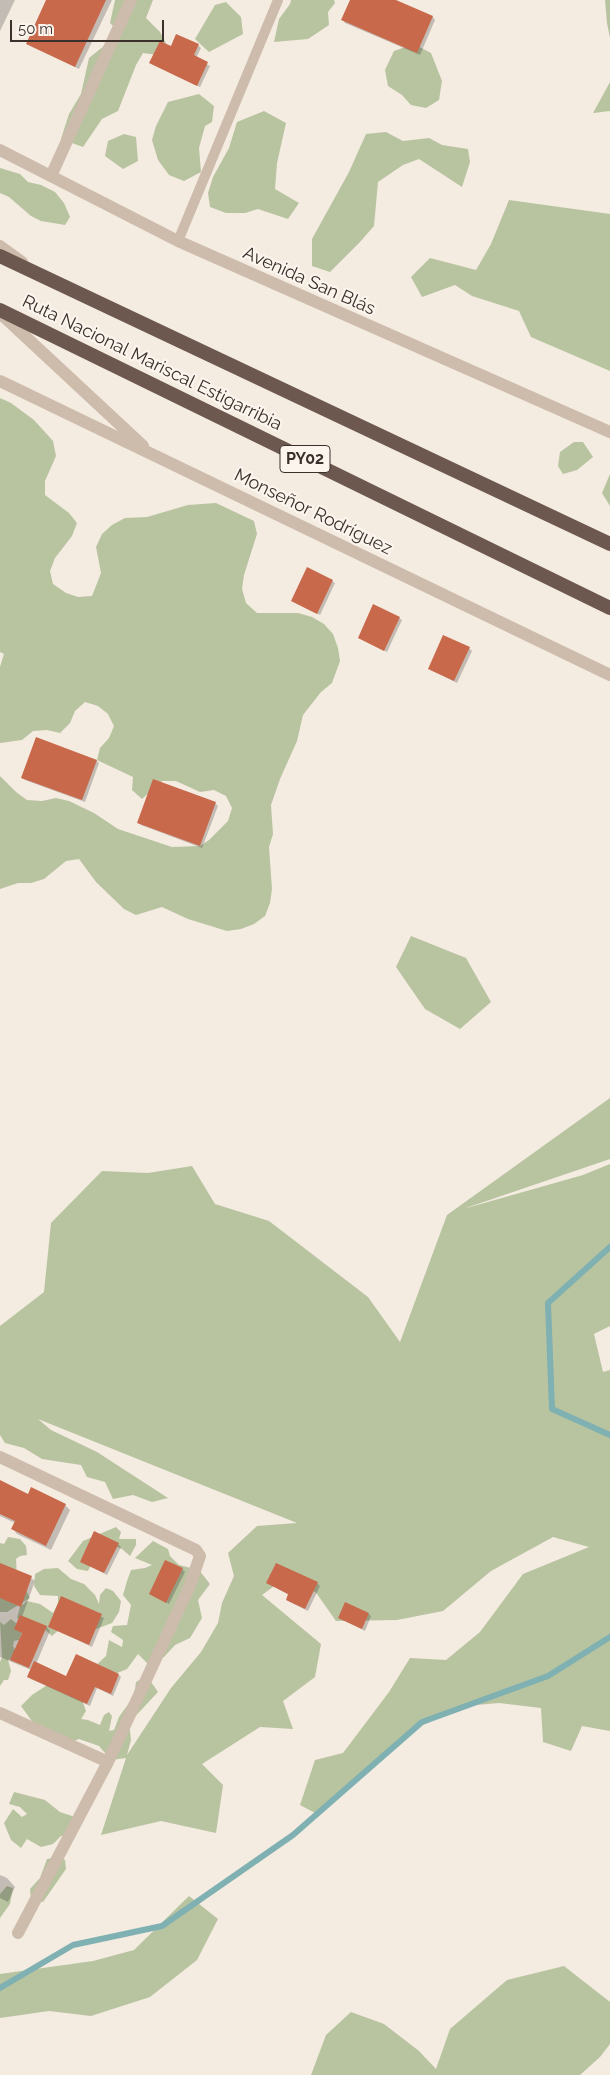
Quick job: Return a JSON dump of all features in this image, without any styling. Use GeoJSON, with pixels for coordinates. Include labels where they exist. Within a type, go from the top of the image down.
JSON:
{"type":"FeatureCollection","features":[{"type":"Feature","properties":{"kind":"highway","name":"Ruta Nacional Mariscal Estigarribia"},"geometry":{"type":"LineString","coordinates":[[0,256],[610,544]]}},
{"type":"Feature","properties":{"kind":"highway","name":"Ruta Nacional Mariscal Estigarribia"},"geometry":{"type":"LineString","coordinates":[[0,312],[610,608]]}},
{"type":"Feature","properties":{"kind":"street"},"geometry":{"type":"LineString","coordinates":[[51,176],[131,0]]}},
{"type":"Feature","properties":{"kind":"street","name":"Avenida San Blás"},"geometry":{"type":"LineString","coordinates":[[0,150],[178,241],[610,432]]}},
{"type":"Feature","properties":{"kind":"street"},"geometry":{"type":"LineString","coordinates":[[0,246],[32,270]]}},
{"type":"Feature","properties":{"kind":"street"},"geometry":{"type":"LineString","coordinates":[[0,312],[152,454]]}},
{"type":"Feature","properties":{"kind":"street","name":"Monseñor Rodríguez"},"geometry":{"type":"LineString","coordinates":[[0,381],[610,675]]}},
{"type":"Feature","properties":{"kind":"street"},"geometry":{"type":"LineString","coordinates":[[0,1457],[199,1553],[199,1561],[190,1585],[108,1762],[18,1932]]}},
{"type":"Feature","properties":{"kind":"street"},"geometry":{"type":"LineString","coordinates":[[0,1713],[108,1762]]}},
{"type":"Feature","properties":{"kind":"lane"},"geometry":{"type":"LineString","coordinates":[[178,241],[278,0]]}},
{"type":"Feature","properties":{"kind":"green space"},"geometry":{"type":"Polygon","coordinates":[[[115,0],[153,0],[146,18],[160,32],[167,45],[166,56],[143,53],[136,65],[118,111],[102,119],[83,147],[61,139],[69,114],[81,94],[89,58],[120,33],[110,23],[115,0]]]}},
{"type":"Feature","properties":{"kind":"green space"},"geometry":{"type":"Polygon","coordinates":[[[291,0],[334,0],[335,3],[328,12],[329,25],[308,39],[274,42],[279,19],[291,0]]]}},
{"type":"Feature","properties":{"kind":"green space"},"geometry":{"type":"Polygon","coordinates":[[[605,0],[610,0],[610,38],[607,23],[605,0]]]}},
{"type":"Feature","properties":{"kind":"green space"},"geometry":{"type":"Polygon","coordinates":[[[226,2],[241,17],[243,34],[209,52],[195,39],[215,5],[226,2]]]}},
{"type":"Feature","properties":{"kind":"green space"},"geometry":{"type":"Polygon","coordinates":[[[414,44],[431,53],[442,81],[439,100],[426,108],[411,105],[402,95],[388,86],[385,70],[394,51],[414,44]]]}},
{"type":"Feature","properties":{"kind":"green space"},"geometry":{"type":"Polygon","coordinates":[[[610,82],[610,111],[593,113],[610,82]]]}},
{"type":"Feature","properties":{"kind":"green space"},"geometry":{"type":"Polygon","coordinates":[[[199,94],[214,106],[212,122],[205,126],[199,148],[201,172],[184,181],[169,175],[158,160],[152,140],[156,126],[168,102],[199,94]]]}},
{"type":"Feature","properties":{"kind":"green space"},"geometry":{"type":"Polygon","coordinates":[[[264,111],[286,123],[277,163],[275,189],[299,203],[288,219],[258,209],[245,213],[226,213],[210,207],[208,193],[213,177],[229,148],[237,122],[264,111]]]}},
{"type":"Feature","properties":{"kind":"green space"},"geometry":{"type":"Polygon","coordinates":[[[386,132],[403,141],[429,138],[442,145],[468,149],[470,162],[462,187],[419,159],[403,165],[378,182],[374,226],[360,242],[330,272],[312,266],[312,239],[349,172],[366,134],[386,132]]]}},
{"type":"Feature","properties":{"kind":"green space"},"geometry":{"type":"Polygon","coordinates":[[[124,134],[136,137],[138,161],[123,169],[105,156],[108,141],[124,134]]]}},
{"type":"Feature","properties":{"kind":"green space"},"geometry":{"type":"Polygon","coordinates":[[[0,168],[20,174],[28,182],[41,185],[55,192],[64,203],[70,217],[65,225],[41,221],[31,216],[9,197],[0,193],[0,168]]]}},
{"type":"Feature","properties":{"kind":"green space"},"geometry":{"type":"Polygon","coordinates":[[[509,200],[610,214],[610,371],[531,337],[519,311],[472,296],[455,285],[422,297],[411,277],[430,258],[476,270],[491,244],[509,200]]]}},
{"type":"Feature","properties":{"kind":"green space"},"geometry":{"type":"Polygon","coordinates":[[[0,398],[11,403],[34,420],[53,441],[56,456],[45,481],[45,495],[69,513],[77,523],[72,536],[55,558],[50,571],[53,584],[66,593],[78,597],[92,596],[101,573],[96,547],[102,534],[112,525],[125,518],[147,517],[188,505],[216,503],[254,521],[257,534],[244,575],[242,589],[246,603],[257,613],[298,613],[312,617],[324,624],[333,634],[340,661],[332,683],[321,692],[303,715],[297,741],[271,805],[273,834],[269,847],[272,889],[270,903],[265,916],[254,924],[241,929],[227,931],[188,919],[162,907],[136,915],[124,909],[96,882],[79,859],[66,861],[44,879],[31,883],[18,883],[0,889],[0,776],[27,800],[42,801],[56,798],[69,801],[94,813],[118,829],[172,847],[200,846],[209,840],[228,821],[232,808],[226,796],[214,790],[200,792],[176,781],[162,781],[142,799],[132,790],[133,777],[97,760],[100,748],[109,738],[114,726],[108,714],[98,706],[85,702],[75,711],[70,723],[60,733],[47,730],[33,731],[22,740],[0,743],[0,667],[4,654],[0,652],[0,398]]]}},
{"type":"Feature","properties":{"kind":"green space"},"geometry":{"type":"Polygon","coordinates":[[[574,442],[583,442],[593,457],[577,470],[563,474],[558,466],[560,452],[574,442]]]}},
{"type":"Feature","properties":{"kind":"green space"},"geometry":{"type":"Polygon","coordinates":[[[610,474],[610,506],[602,493],[610,474]]]}},
{"type":"Feature","properties":{"kind":"green space"},"geometry":{"type":"Polygon","coordinates":[[[411,936],[466,958],[491,1002],[460,1029],[425,1009],[396,967],[411,936]]]}},
{"type":"Feature","properties":{"kind":"green space"},"geometry":{"type":"Polygon","coordinates":[[[610,1098],[610,1159],[463,1209],[583,1175],[610,1164],[610,1326],[594,1334],[603,1372],[610,1370],[610,1731],[582,1726],[571,1751],[543,1742],[541,1708],[499,1703],[465,1706],[414,1729],[317,1814],[300,1805],[315,1760],[343,1753],[389,1692],[410,1658],[446,1660],[480,1632],[523,1574],[589,1547],[553,1537],[491,1571],[443,1611],[397,1620],[336,1621],[317,1594],[293,1572],[262,1595],[321,1644],[315,1677],[283,1701],[293,1729],[260,1727],[202,1764],[223,1785],[216,1833],[161,1821],[101,1835],[126,1758],[111,1760],[99,1746],[79,1739],[72,1742],[34,1724],[21,1706],[32,1695],[61,1676],[74,1677],[86,1711],[81,1719],[100,1725],[104,1715],[109,1712],[112,1716],[109,1731],[114,1730],[119,1717],[134,1696],[136,1682],[147,1676],[158,1692],[129,1723],[131,1740],[127,1755],[171,1688],[201,1652],[218,1623],[222,1603],[234,1576],[228,1553],[257,1526],[297,1523],[38,1419],[51,1430],[97,1452],[168,1498],[152,1502],[133,1495],[113,1499],[105,1482],[87,1477],[81,1465],[42,1459],[24,1448],[5,1443],[0,1435],[0,1326],[44,1292],[51,1223],[102,1171],[148,1173],[192,1166],[215,1204],[269,1221],[368,1297],[400,1342],[447,1215],[610,1098]]]}},
{"type":"Feature","properties":{"kind":"green space"},"geometry":{"type":"Polygon","coordinates":[[[116,1527],[121,1532],[119,1539],[136,1539],[136,1545],[130,1556],[122,1549],[113,1545],[96,1554],[88,1571],[77,1569],[68,1561],[83,1541],[116,1527]]]}},
{"type":"Feature","properties":{"kind":"green space"},"geometry":{"type":"Polygon","coordinates":[[[8,1537],[20,1539],[26,1546],[27,1555],[16,1559],[17,1578],[30,1598],[7,1612],[0,1612],[0,1543],[4,1544],[8,1537]]]}},
{"type":"Feature","properties":{"kind":"green space"},"geometry":{"type":"Polygon","coordinates":[[[153,1541],[168,1549],[170,1556],[179,1565],[199,1570],[210,1584],[198,1600],[202,1618],[190,1638],[175,1645],[164,1657],[148,1664],[138,1654],[127,1669],[110,1676],[94,1667],[106,1656],[109,1640],[122,1647],[123,1640],[111,1632],[113,1626],[127,1625],[131,1605],[123,1595],[127,1581],[131,1570],[152,1565],[135,1558],[153,1541]]]}},
{"type":"Feature","properties":{"kind":"green space"},"geometry":{"type":"Polygon","coordinates":[[[58,1568],[71,1579],[84,1584],[95,1595],[99,1604],[100,1595],[106,1588],[113,1591],[121,1601],[119,1612],[112,1623],[96,1629],[90,1616],[62,1627],[52,1636],[44,1629],[17,1618],[20,1607],[27,1601],[40,1604],[53,1613],[58,1603],[58,1596],[40,1595],[34,1586],[35,1574],[44,1569],[58,1568]]]}},
{"type":"Feature","properties":{"kind":"green space"},"geometry":{"type":"Polygon","coordinates":[[[11,1619],[23,1629],[19,1640],[14,1641],[13,1646],[19,1657],[8,1660],[11,1671],[8,1680],[4,1680],[0,1686],[0,1662],[2,1657],[0,1622],[4,1625],[11,1619]]]}},
{"type":"Feature","properties":{"kind":"green space"},"geometry":{"type":"Polygon","coordinates":[[[14,1792],[45,1800],[60,1812],[78,1818],[69,1835],[61,1836],[53,1844],[41,1847],[27,1839],[21,1848],[11,1840],[4,1823],[13,1809],[22,1817],[27,1814],[20,1807],[9,1804],[14,1792]]]}},
{"type":"Feature","properties":{"kind":"green space"},"geometry":{"type":"Polygon","coordinates":[[[59,1857],[65,1860],[66,1869],[43,1902],[31,1900],[30,1889],[40,1878],[47,1859],[59,1857]]]}},
{"type":"Feature","properties":{"kind":"green space"},"geometry":{"type":"Polygon","coordinates":[[[7,1886],[13,1888],[10,1904],[0,1918],[0,1894],[7,1886]]]}},
{"type":"Feature","properties":{"kind":"green space"},"geometry":{"type":"Polygon","coordinates":[[[189,1896],[218,1919],[197,1960],[150,1997],[91,2016],[49,2011],[0,2018],[0,1974],[93,1961],[134,1950],[189,1896]]]}},
{"type":"Feature","properties":{"kind":"green space"},"geometry":{"type":"Polygon","coordinates":[[[564,1966],[610,2002],[610,2044],[600,2057],[580,2075],[311,2075],[326,2035],[351,2012],[384,2024],[419,2051],[436,2069],[450,2029],[507,1980],[564,1966]]]}},
{"type":"Feature","properties":{"kind":"building"},"geometry":{"type":"Polygon","coordinates":[[[46,0],[106,0],[75,67],[26,44],[46,0]]]}},
{"type":"Feature","properties":{"kind":"building"},"geometry":{"type":"Polygon","coordinates":[[[350,0],[396,0],[433,16],[417,53],[341,20],[350,0]]]}},
{"type":"Feature","properties":{"kind":"building"},"geometry":{"type":"Polygon","coordinates":[[[176,34],[199,44],[194,55],[208,62],[197,86],[149,63],[160,41],[171,46],[176,34]]]}},
{"type":"Feature","properties":{"kind":"building"},"geometry":{"type":"Polygon","coordinates":[[[307,567],[333,580],[317,614],[291,601],[307,567]]]}},
{"type":"Feature","properties":{"kind":"building"},"geometry":{"type":"Polygon","coordinates":[[[373,604],[400,617],[384,651],[358,638],[373,604]]]}},
{"type":"Feature","properties":{"kind":"building"},"geometry":{"type":"Polygon","coordinates":[[[443,635],[470,647],[454,681],[428,669],[443,635]]]}},
{"type":"Feature","properties":{"kind":"building"},"geometry":{"type":"Polygon","coordinates":[[[36,737],[97,760],[82,800],[21,778],[36,737]]]}},
{"type":"Feature","properties":{"kind":"building"},"geometry":{"type":"Polygon","coordinates":[[[153,779],[216,802],[200,846],[137,823],[153,779]]]}},
{"type":"Feature","properties":{"kind":"building"},"geometry":{"type":"Polygon","coordinates":[[[0,1480],[28,1494],[31,1487],[66,1504],[46,1546],[11,1529],[15,1521],[0,1514],[0,1480]]]}},
{"type":"Feature","properties":{"kind":"building"},"geometry":{"type":"Polygon","coordinates":[[[94,1531],[119,1543],[104,1573],[80,1562],[94,1531]]]}},
{"type":"Feature","properties":{"kind":"building"},"geometry":{"type":"Polygon","coordinates":[[[165,1560],[183,1568],[166,1603],[149,1594],[165,1560]]]}},
{"type":"Feature","properties":{"kind":"building"},"geometry":{"type":"Polygon","coordinates":[[[0,1563],[32,1576],[21,1607],[0,1598],[0,1563]]]}},
{"type":"Feature","properties":{"kind":"building"},"geometry":{"type":"Polygon","coordinates":[[[276,1563],[318,1582],[305,1609],[286,1600],[288,1594],[266,1583],[276,1563]]]}},
{"type":"Feature","properties":{"kind":"building"},"geometry":{"type":"Polygon","coordinates":[[[61,1596],[102,1614],[89,1645],[48,1627],[61,1596]]]}},
{"type":"Feature","properties":{"kind":"building"},"geometry":{"type":"Polygon","coordinates":[[[345,1602],[369,1613],[362,1629],[338,1618],[345,1602]]]}},
{"type":"Feature","properties":{"kind":"building"},"geometry":{"type":"Polygon","coordinates":[[[20,1615],[47,1626],[29,1668],[10,1660],[22,1633],[14,1629],[20,1615]]]}},
{"type":"Feature","properties":{"kind":"building"},"geometry":{"type":"Polygon","coordinates":[[[76,1654],[119,1674],[111,1694],[95,1687],[87,1704],[27,1677],[34,1661],[66,1676],[76,1654]]]}},
{"type":"Feature","properties":{"kind":"waterway"},"geometry":{"type":"LineString","coordinates":[[610,1247],[548,1303],[552,1409],[610,1435]]}},
{"type":"Feature","properties":{"kind":"waterway"},"geometry":{"type":"LineString","coordinates":[[0,1988],[73,1945],[162,1926],[293,1835],[422,1722],[548,1676],[610,1637]]}}]}
